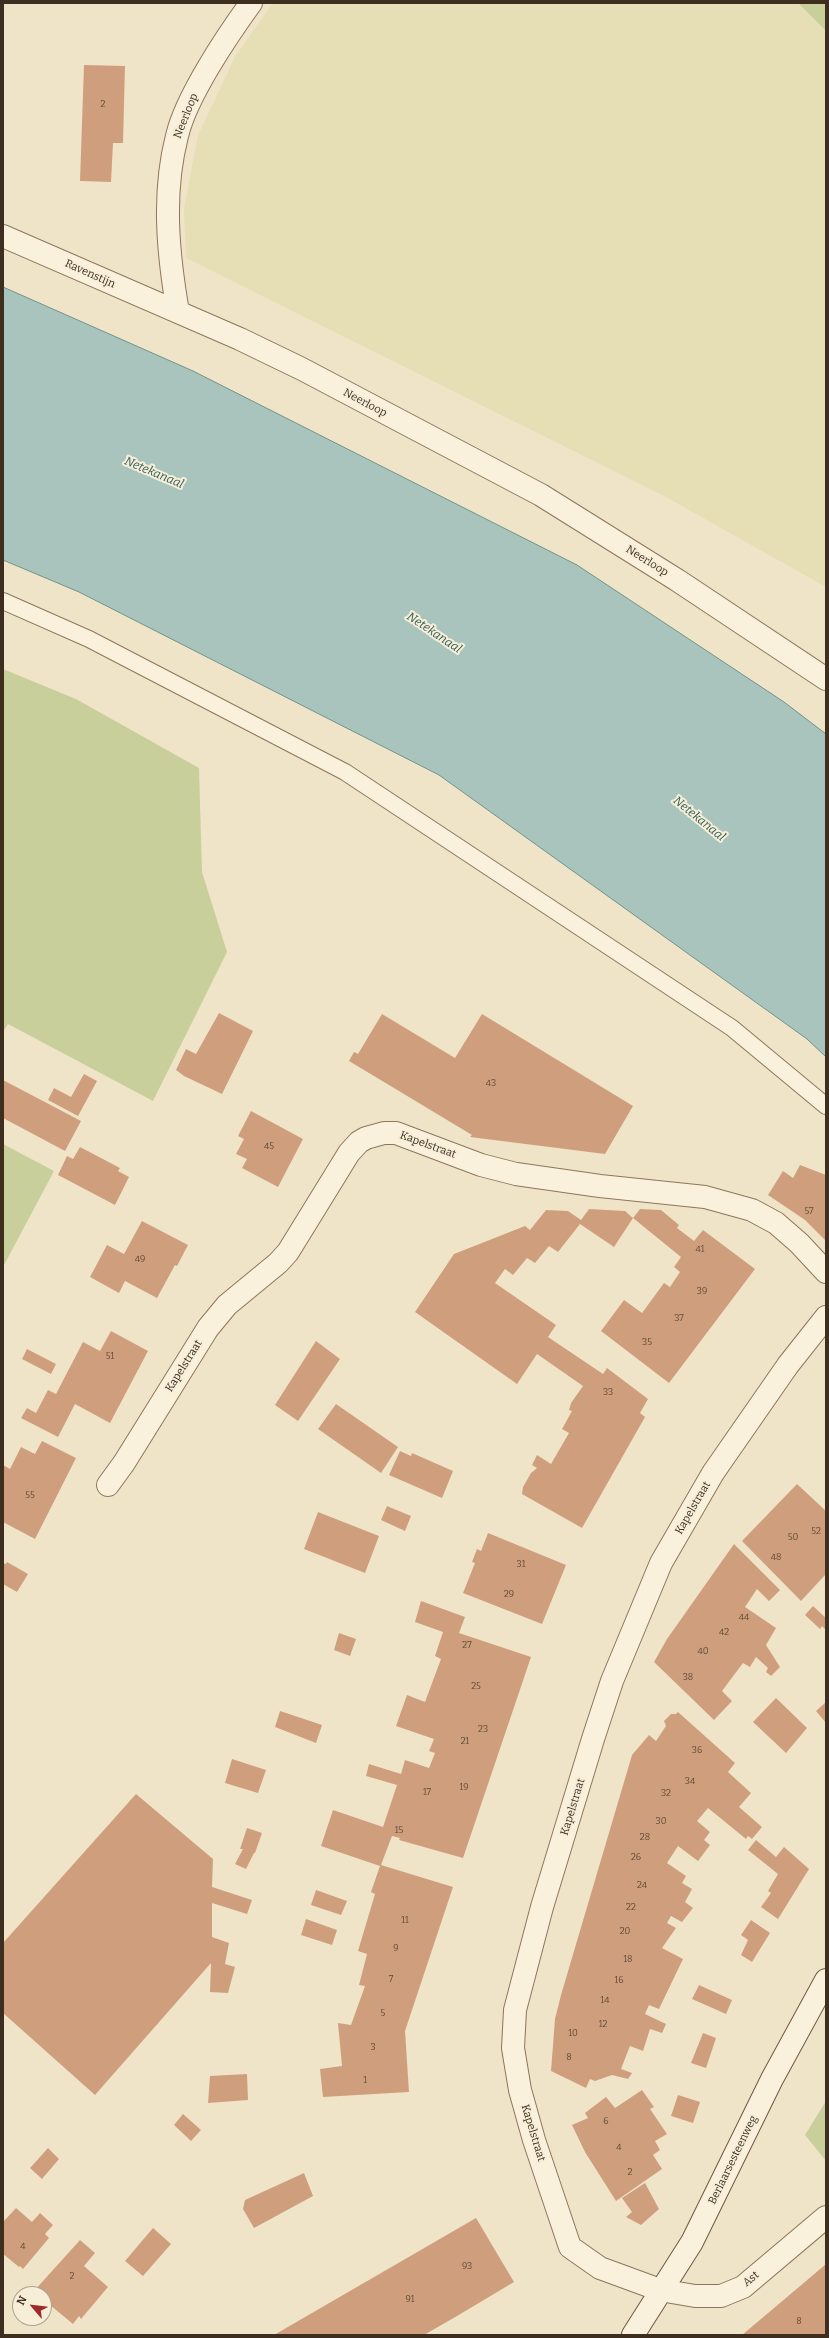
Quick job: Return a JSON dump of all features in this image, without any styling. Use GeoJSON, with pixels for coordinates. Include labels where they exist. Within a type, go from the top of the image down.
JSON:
{"type":"FeatureCollection","features":[{"type":"Feature","properties":{"kind":"street","name":"Neerloop"},"geometry":{"type":"LineString","coordinates":[[251,3],[197,88],[177,135],[167,204],[171,274],[178,312],[302,369],[541,495],[684,584],[826,680]]}},
{"type":"Feature","properties":{"kind":"street","name":"Ravenstijn"},"geometry":{"type":"LineString","coordinates":[[3,236],[178,312]]}},
{"type":"Feature","properties":{"kind":"street","name":"Kapelstraat"},"geometry":{"type":"LineString","coordinates":[[108,1485],[124,1463],[208,1328],[227,1305],[278,1263],[288,1252],[349,1153],[359,1142],[384,1132],[408,1136],[481,1165],[516,1174],[600,1186],[705,1198],[752,1210],[776,1223],[799,1243],[826,1272]]}},
{"type":"Feature","properties":{"kind":"street","name":"Kapelstraat"},"geometry":{"type":"LineString","coordinates":[[660,2290],[600,2268],[570,2247],[534,2140],[520,2090],[513,2048],[515,2010],[542,1907],[612,1681],[661,1563],[713,1473],[788,1365],[826,1317]]}},
{"type":"Feature","properties":{"kind":"street","name":"Berlaarsesteenweg"},"geometry":{"type":"LineString","coordinates":[[633,2335],[660,2290],[692,2242],[772,2079],[826,1980]]}},
{"type":"Feature","properties":{"kind":"street","name":"Ast"},"geometry":{"type":"LineString","coordinates":[[660,2290],[695,2296],[721,2296],[743,2287],[826,2217]]}},
{"type":"Feature","properties":{"kind":"lane"},"geometry":{"type":"LineString","coordinates":[[3,601],[89,639],[345,772],[732,1028],[826,1106]]}},
{"type":"Feature","properties":{"kind":"shaded area"},"geometry":{"type":"Polygon","coordinates":[[[273,3],[798,3],[826,31],[826,587],[666,497],[186,258],[184,209],[198,135],[236,55],[273,3]]]}},
{"type":"Feature","properties":{"kind":"green space"},"geometry":{"type":"Polygon","coordinates":[[[798,3],[826,3],[826,31],[798,3]]]}},
{"type":"Feature","properties":{"kind":"green space"},"geometry":{"type":"Polygon","coordinates":[[[3,669],[76,699],[199,768],[202,872],[227,952],[153,1101],[8,1024],[3,1032],[3,669]]]}},
{"type":"Feature","properties":{"kind":"green space"},"geometry":{"type":"Polygon","coordinates":[[[3,1144],[54,1171],[3,1267],[3,1144]]]}},
{"type":"Feature","properties":{"kind":"green space"},"geometry":{"type":"Polygon","coordinates":[[[826,2101],[826,2161],[805,2135],[826,2101]]]}},
{"type":"Feature","properties":{"kind":"water","name":"Netekanaal"},"geometry":{"type":"Polygon","coordinates":[[[3,287],[193,371],[577,565],[784,702],[826,734],[826,1057],[807,1039],[439,775],[79,592],[3,560],[3,287]]]}},
{"type":"Feature","properties":{"kind":"building"},"geometry":{"type":"Polygon","coordinates":[[[84,65],[125,66],[123,143],[113,143],[111,182],[80,181],[84,65]]]}},
{"type":"Feature","properties":{"kind":"building"},"geometry":{"type":"Polygon","coordinates":[[[219,1013],[253,1031],[222,1094],[184,1076],[176,1070],[186,1049],[196,1054],[219,1013]]]}},
{"type":"Feature","properties":{"kind":"building"},"geometry":{"type":"Polygon","coordinates":[[[382,1014],[455,1058],[482,1014],[633,1106],[605,1154],[470,1137],[472,1135],[349,1061],[354,1052],[358,1054],[382,1014]]]}},
{"type":"Feature","properties":{"kind":"building"},"geometry":{"type":"Polygon","coordinates":[[[84,1074],[97,1081],[78,1116],[48,1100],[54,1088],[71,1097],[84,1074]]]}},
{"type":"Feature","properties":{"kind":"building"},"geometry":{"type":"Polygon","coordinates":[[[3,1080],[81,1121],[65,1151],[3,1118],[3,1080]]]}},
{"type":"Feature","properties":{"kind":"building"},"geometry":{"type":"Polygon","coordinates":[[[251,1111],[303,1139],[278,1187],[242,1168],[247,1159],[236,1154],[244,1139],[238,1136],[251,1111]]]}},
{"type":"Feature","properties":{"kind":"building"},"geometry":{"type":"Polygon","coordinates":[[[80,1147],[120,1168],[118,1171],[129,1177],[115,1205],[58,1175],[67,1156],[73,1159],[80,1147]]]}},
{"type":"Feature","properties":{"kind":"building"},"geometry":{"type":"Polygon","coordinates":[[[800,1165],[826,1175],[826,1241],[805,1220],[768,1195],[783,1171],[793,1178],[800,1165]]]}},
{"type":"Feature","properties":{"kind":"building"},"geometry":{"type":"Polygon","coordinates":[[[589,1209],[625,1211],[633,1218],[614,1247],[580,1224],[558,1252],[549,1246],[535,1263],[527,1258],[513,1275],[505,1269],[495,1283],[556,1325],[548,1337],[603,1374],[607,1368],[648,1399],[640,1413],[645,1417],[582,1528],[522,1494],[523,1487],[531,1473],[537,1468],[532,1465],[537,1455],[551,1464],[569,1433],[562,1429],[572,1411],[569,1410],[571,1403],[583,1386],[537,1354],[517,1384],[415,1312],[454,1254],[525,1226],[530,1230],[546,1210],[568,1211],[581,1220],[589,1209]]]}},
{"type":"Feature","properties":{"kind":"building"},"geometry":{"type":"Polygon","coordinates":[[[640,1209],[661,1210],[679,1225],[677,1228],[694,1241],[703,1230],[755,1269],[669,1383],[601,1331],[624,1300],[642,1313],[664,1283],[670,1287],[680,1272],[674,1267],[681,1257],[633,1218],[640,1209]]]}},
{"type":"Feature","properties":{"kind":"building"},"geometry":{"type":"Polygon","coordinates":[[[142,1221],[188,1245],[157,1298],[125,1281],[119,1293],[90,1277],[107,1245],[124,1254],[142,1221]]]}},
{"type":"Feature","properties":{"kind":"building"},"geometry":{"type":"Polygon","coordinates":[[[111,1331],[148,1351],[110,1423],[75,1404],[58,1437],[21,1418],[27,1408],[36,1413],[48,1390],[56,1394],[83,1342],[100,1351],[111,1331]]]}},
{"type":"Feature","properties":{"kind":"building"},"geometry":{"type":"Polygon","coordinates":[[[316,1341],[340,1359],[298,1421],[275,1405],[316,1341]]]}},
{"type":"Feature","properties":{"kind":"building"},"geometry":{"type":"Polygon","coordinates":[[[27,1349],[56,1364],[51,1374],[22,1359],[27,1349]]]}},
{"type":"Feature","properties":{"kind":"building"},"geometry":{"type":"Polygon","coordinates":[[[336,1404],[398,1447],[381,1473],[318,1429],[336,1404]]]}},
{"type":"Feature","properties":{"kind":"building"},"geometry":{"type":"Polygon","coordinates":[[[42,1441],[76,1458],[35,1539],[3,1522],[3,1465],[10,1469],[21,1447],[35,1454],[42,1441]]]}},
{"type":"Feature","properties":{"kind":"building"},"geometry":{"type":"Polygon","coordinates":[[[400,1451],[411,1456],[412,1453],[453,1471],[442,1498],[389,1475],[400,1451]]]}},
{"type":"Feature","properties":{"kind":"building"},"geometry":{"type":"Polygon","coordinates":[[[797,1484],[826,1511],[826,1574],[801,1601],[742,1541],[797,1484]]]}},
{"type":"Feature","properties":{"kind":"building"},"geometry":{"type":"Polygon","coordinates":[[[387,1506],[411,1516],[405,1531],[381,1520],[387,1506]]]}},
{"type":"Feature","properties":{"kind":"building"},"geometry":{"type":"Polygon","coordinates":[[[318,1512],[379,1536],[365,1573],[304,1549],[318,1512]]]}},
{"type":"Feature","properties":{"kind":"building"},"geometry":{"type":"Polygon","coordinates":[[[488,1533],[566,1565],[542,1624],[463,1593],[475,1563],[472,1562],[477,1549],[481,1551],[488,1533]]]}},
{"type":"Feature","properties":{"kind":"building"},"geometry":{"type":"Polygon","coordinates":[[[734,1544],[780,1590],[769,1601],[757,1589],[745,1607],[776,1628],[766,1645],[780,1667],[771,1676],[766,1672],[768,1668],[756,1657],[750,1667],[743,1663],[722,1691],[732,1701],[714,1720],[654,1662],[667,1639],[734,1544]]]}},
{"type":"Feature","properties":{"kind":"building"},"geometry":{"type":"Polygon","coordinates":[[[7,1562],[28,1574],[17,1592],[3,1584],[3,1563],[6,1564],[7,1562]]]}},
{"type":"Feature","properties":{"kind":"building"},"geometry":{"type":"Polygon","coordinates":[[[421,1601],[465,1617],[459,1633],[531,1657],[463,1858],[399,1840],[400,1838],[392,1836],[381,1865],[453,1887],[405,2031],[409,2092],[323,2097],[320,2069],[342,2066],[338,2023],[351,2025],[365,1986],[359,1985],[367,1954],[358,1951],[375,1894],[371,1892],[380,1866],[321,1846],[333,1810],[383,1827],[397,1785],[366,1776],[369,1764],[401,1774],[405,1760],[429,1768],[435,1753],[429,1751],[434,1739],[396,1726],[407,1695],[425,1702],[441,1659],[435,1656],[443,1632],[415,1622],[421,1601]]]}},
{"type":"Feature","properties":{"kind":"building"},"geometry":{"type":"Polygon","coordinates":[[[813,1606],[826,1618],[826,1630],[822,1626],[820,1629],[805,1615],[813,1606]]]}},
{"type":"Feature","properties":{"kind":"building"},"geometry":{"type":"Polygon","coordinates":[[[339,1633],[356,1639],[350,1656],[334,1650],[339,1633]]]}},
{"type":"Feature","properties":{"kind":"building"},"geometry":{"type":"Polygon","coordinates":[[[776,1698],[807,1728],[786,1753],[753,1722],[776,1698]]]}},
{"type":"Feature","properties":{"kind":"building"},"geometry":{"type":"Polygon","coordinates":[[[826,1702],[826,1723],[816,1711],[826,1702]]]}},
{"type":"Feature","properties":{"kind":"building"},"geometry":{"type":"Polygon","coordinates":[[[280,1711],[322,1725],[316,1743],[275,1727],[280,1711]]]}},
{"type":"Feature","properties":{"kind":"building"},"geometry":{"type":"Polygon","coordinates":[[[678,1712],[735,1763],[728,1772],[751,1793],[739,1807],[762,1827],[752,1839],[748,1836],[746,1839],[708,1808],[697,1821],[710,1832],[704,1840],[710,1845],[698,1861],[678,1846],[667,1863],[686,1876],[682,1883],[692,1889],[685,1902],[693,1908],[682,1922],[671,1916],[667,1923],[676,1928],[662,1948],[683,1959],[659,2009],[649,2005],[645,2014],[666,2024],[662,2033],[650,2029],[643,2051],[630,2046],[621,2069],[632,2073],[628,2079],[612,2075],[595,2081],[590,2079],[586,2088],[551,2071],[555,2019],[632,1755],[649,1735],[656,1741],[666,1726],[664,1721],[671,1714],[676,1714],[678,1712]]]}},
{"type":"Feature","properties":{"kind":"building"},"geometry":{"type":"Polygon","coordinates":[[[232,1759],[266,1770],[258,1793],[225,1783],[232,1759]]]}},
{"type":"Feature","properties":{"kind":"building"},"geometry":{"type":"Polygon","coordinates":[[[136,1794],[213,1859],[212,1887],[252,1900],[247,1914],[212,1903],[212,1937],[229,1943],[225,1964],[235,1967],[228,1993],[210,1992],[211,1963],[95,2095],[3,2013],[3,1943],[136,1794]]]}},
{"type":"Feature","properties":{"kind":"building"},"geometry":{"type":"Polygon","coordinates":[[[247,1828],[262,1833],[255,1853],[246,1869],[235,1864],[243,1849],[240,1849],[247,1828]]]}},
{"type":"Feature","properties":{"kind":"building"},"geometry":{"type":"Polygon","coordinates":[[[756,1840],[776,1857],[784,1847],[809,1869],[778,1919],[761,1907],[771,1893],[768,1891],[778,1874],[748,1850],[756,1840]]]}},
{"type":"Feature","properties":{"kind":"building"},"geometry":{"type":"Polygon","coordinates":[[[316,1890],[347,1901],[341,1915],[311,1905],[316,1890]]]}},
{"type":"Feature","properties":{"kind":"building"},"geometry":{"type":"Polygon","coordinates":[[[306,1919],[337,1930],[332,1945],[301,1935],[306,1919]]]}},
{"type":"Feature","properties":{"kind":"building"},"geometry":{"type":"Polygon","coordinates":[[[751,1920],[770,1933],[752,1962],[741,1955],[748,1940],[741,1935],[751,1920]]]}},
{"type":"Feature","properties":{"kind":"building"},"geometry":{"type":"Polygon","coordinates":[[[699,1985],[732,2000],[726,2014],[692,1999],[699,1985]]]}},
{"type":"Feature","properties":{"kind":"building"},"geometry":{"type":"Polygon","coordinates":[[[703,2033],[716,2038],[706,2068],[691,2063],[703,2033]]]}},
{"type":"Feature","properties":{"kind":"building"},"geometry":{"type":"Polygon","coordinates":[[[247,2074],[248,2100],[208,2103],[210,2076],[247,2074]]]}},
{"type":"Feature","properties":{"kind":"building"},"geometry":{"type":"Polygon","coordinates":[[[642,2090],[654,2107],[650,2109],[667,2134],[655,2141],[660,2150],[653,2155],[662,2169],[616,2201],[585,2152],[572,2125],[588,2118],[585,2113],[606,2097],[615,2108],[642,2090]]]}},
{"type":"Feature","properties":{"kind":"building"},"geometry":{"type":"Polygon","coordinates":[[[678,2095],[700,2102],[693,2123],[671,2116],[678,2095]]]}},
{"type":"Feature","properties":{"kind":"building"},"geometry":{"type":"Polygon","coordinates":[[[183,2114],[201,2130],[191,2141],[174,2125],[183,2114]]]}},
{"type":"Feature","properties":{"kind":"building"},"geometry":{"type":"Polygon","coordinates":[[[48,2148],[59,2159],[42,2179],[30,2168],[48,2148]]]}},
{"type":"Feature","properties":{"kind":"building"},"geometry":{"type":"Polygon","coordinates":[[[304,2173],[313,2196],[254,2228],[243,2209],[245,2200],[304,2173]]]}},
{"type":"Feature","properties":{"kind":"building"},"geometry":{"type":"Polygon","coordinates":[[[645,2183],[659,2209],[641,2225],[626,2217],[632,2212],[622,2198],[645,2183]]]}},
{"type":"Feature","properties":{"kind":"building"},"geometry":{"type":"Polygon","coordinates":[[[16,2208],[32,2222],[40,2213],[53,2225],[45,2234],[49,2238],[23,2269],[3,2254],[3,2222],[16,2208]]]}},
{"type":"Feature","properties":{"kind":"building"},"geometry":{"type":"Polygon","coordinates":[[[476,2218],[514,2282],[457,2316],[424,2335],[274,2335],[476,2218]]]}},
{"type":"Feature","properties":{"kind":"building"},"geometry":{"type":"Polygon","coordinates":[[[153,2228],[171,2244],[143,2276],[125,2261],[153,2228]]]}},
{"type":"Feature","properties":{"kind":"building"},"geometry":{"type":"Polygon","coordinates":[[[80,2240],[95,2253],[84,2266],[108,2287],[81,2319],[79,2316],[73,2324],[52,2307],[52,2286],[39,2286],[80,2240]]]}},
{"type":"Feature","properties":{"kind":"building"},"geometry":{"type":"Polygon","coordinates":[[[826,2264],[826,2335],[742,2335],[806,2281],[826,2264]]]}}]}
